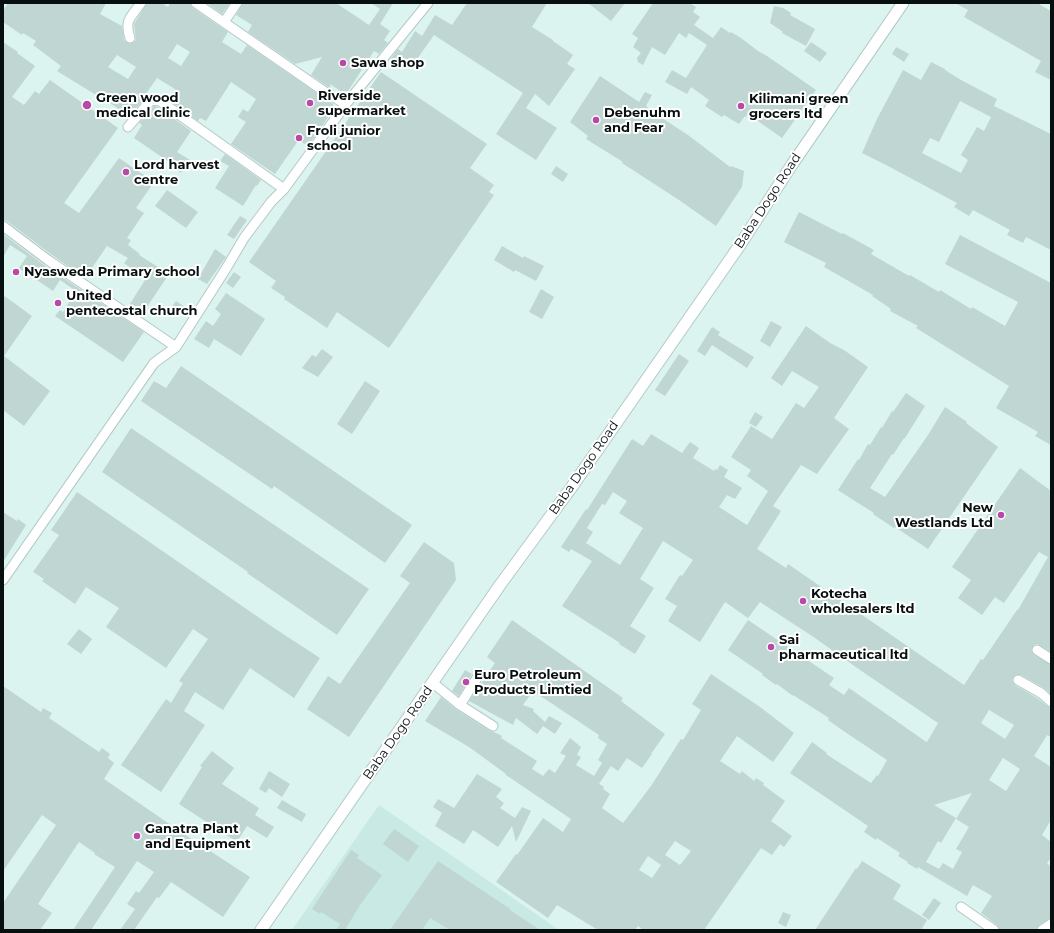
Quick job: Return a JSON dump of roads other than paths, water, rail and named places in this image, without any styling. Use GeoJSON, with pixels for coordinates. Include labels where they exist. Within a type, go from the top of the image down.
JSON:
{"type":"FeatureCollection","features":[{"type":"Feature","properties":{"kind":"street"},"geometry":{"type":"LineString","coordinates":[[130,38],[127,29],[128,22],[141,3]]}},
{"type":"Feature","properties":{"kind":"street"},"geometry":{"type":"LineString","coordinates":[[196,3],[328,94],[346,104]]}},
{"type":"Feature","properties":{"kind":"street"},"geometry":{"type":"LineString","coordinates":[[224,22],[237,3]]}},
{"type":"Feature","properties":{"kind":"street"},"geometry":{"type":"LineString","coordinates":[[3,580],[154,363],[176,348],[228,267],[244,238],[271,202],[284,190],[346,104],[428,3]]}},
{"type":"Feature","properties":{"kind":"street","name":"Baba Dogo Road"},"geometry":{"type":"LineString","coordinates":[[261,930],[433,683],[495,591],[571,488],[740,245],[790,166],[903,3]]}},
{"type":"Feature","properties":{"kind":"street"},"geometry":{"type":"LineString","coordinates":[[128,127],[151,100],[160,101],[284,190]]}},
{"type":"Feature","properties":{"kind":"street"},"geometry":{"type":"LineString","coordinates":[[3,226],[48,260],[176,348]]}},
{"type":"Feature","properties":{"kind":"street"},"geometry":{"type":"LineString","coordinates":[[1037,650],[1051,659]]}},
{"type":"Feature","properties":{"kind":"street"},"geometry":{"type":"LineString","coordinates":[[460,705],[480,673]]}},
{"type":"Feature","properties":{"kind":"street"},"geometry":{"type":"LineString","coordinates":[[1018,680],[1041,693],[1051,702]]}},
{"type":"Feature","properties":{"kind":"street"},"geometry":{"type":"LineString","coordinates":[[433,683],[460,705],[493,726]]}},
{"type":"Feature","properties":{"kind":"street"},"geometry":{"type":"LineString","coordinates":[[961,907],[994,930]]}},
{"type":"Feature","properties":{"kind":"street"},"geometry":{"type":"LineString","coordinates":[[1042,930],[1051,924]]}},
{"type":"Feature","properties":{"kind":"place","name":"Sawa shop"},"geometry":{"type":"Point","coordinates":[343,63]}},
{"type":"Feature","properties":{"kind":"place","name":"Riverside supermarket"},"geometry":{"type":"Point","coordinates":[310,103]}},
{"type":"Feature","properties":{"kind":"place","name":"Green wood medical clinic"},"geometry":{"type":"Point","coordinates":[87,105]}},
{"type":"Feature","properties":{"kind":"place","name":"Kilimani green grocers ltd"},"geometry":{"type":"Point","coordinates":[741,106]}},
{"type":"Feature","properties":{"kind":"place","name":"Debenuhm and Fear"},"geometry":{"type":"Point","coordinates":[596,120]}},
{"type":"Feature","properties":{"kind":"place","name":"Froli junior school"},"geometry":{"type":"Point","coordinates":[299,138]}},
{"type":"Feature","properties":{"kind":"place","name":"Lord harvest centre"},"geometry":{"type":"Point","coordinates":[126,172]}},
{"type":"Feature","properties":{"kind":"place","name":"Nyasweda Primary school"},"geometry":{"type":"Point","coordinates":[16,272]}},
{"type":"Feature","properties":{"kind":"place","name":"United pentecostal church"},"geometry":{"type":"Point","coordinates":[58,303]}},
{"type":"Feature","properties":{"kind":"place","name":"New Westlands Ltd"},"geometry":{"type":"Point","coordinates":[1001,515]}},
{"type":"Feature","properties":{"kind":"place","name":"Kotecha wholesalers ltd"},"geometry":{"type":"Point","coordinates":[803,601]}},
{"type":"Feature","properties":{"kind":"place","name":"Sai pharmaceutical ltd"},"geometry":{"type":"Point","coordinates":[771,647]}},
{"type":"Feature","properties":{"kind":"place","name":"Euro Petroleum Products Limtied"},"geometry":{"type":"Point","coordinates":[466,682]}},
{"type":"Feature","properties":{"kind":"place","name":"Ganatra Plant and Equipment"},"geometry":{"type":"Point","coordinates":[137,836]}}]}
